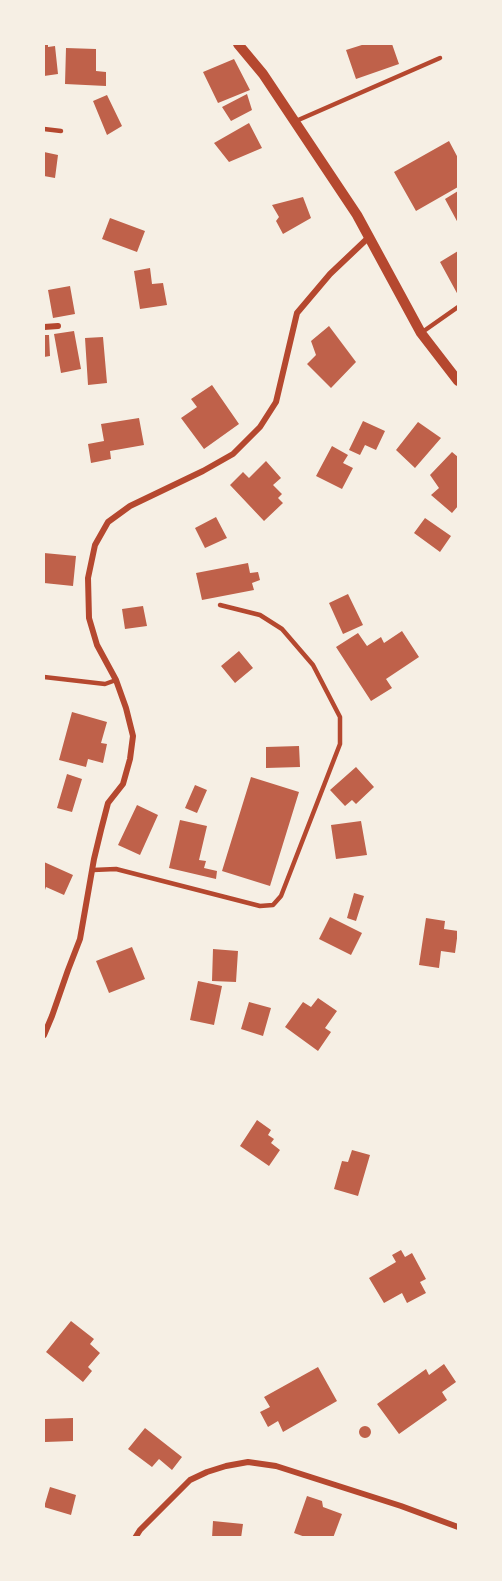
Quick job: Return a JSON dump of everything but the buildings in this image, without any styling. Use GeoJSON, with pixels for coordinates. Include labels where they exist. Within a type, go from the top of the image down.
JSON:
{"type":"FeatureCollection","features":[{"type":"Feature","properties":{"kind":"street"},"geometry":{"type":"LineString","coordinates":[[238,44],[263,74],[357,215],[421,333],[459,381]]}},
{"type":"Feature","properties":{"kind":"street"},"geometry":{"type":"LineString","coordinates":[[44,1035],[80,939],[108,803],[123,784],[132,748],[133,736],[126,708],[116,680],[98,645],[89,618],[88,578],[95,545],[108,522],[130,506],[233,454],[260,427],[276,402],[297,313],[330,274],[369,237]]}},
{"type":"Feature","properties":{"kind":"street"},"geometry":{"type":"LineString","coordinates":[[44,327],[58,326]]}},
{"type":"Feature","properties":{"kind":"street"},"geometry":{"type":"LineString","coordinates":[[135,1538],[140,1530],[190,1480],[226,1466],[248,1462],[276,1466],[459,1527]]}},
{"type":"Feature","properties":{"kind":"lane"},"geometry":{"type":"LineString","coordinates":[[294,122],[440,58]]}},
{"type":"Feature","properties":{"kind":"lane"},"geometry":{"type":"LineString","coordinates":[[44,129],[61,131]]}},
{"type":"Feature","properties":{"kind":"lane"},"geometry":{"type":"LineString","coordinates":[[421,333],[459,307]]}},
{"type":"Feature","properties":{"kind":"lane"},"geometry":{"type":"LineString","coordinates":[[93,870],[116,869],[260,906],[273,905],[281,896],[340,744],[340,717],[313,665],[282,629],[260,615],[220,605]]}},
{"type":"Feature","properties":{"kind":"lane"},"geometry":{"type":"LineString","coordinates":[[44,677],[105,684],[116,680]]}}]}
